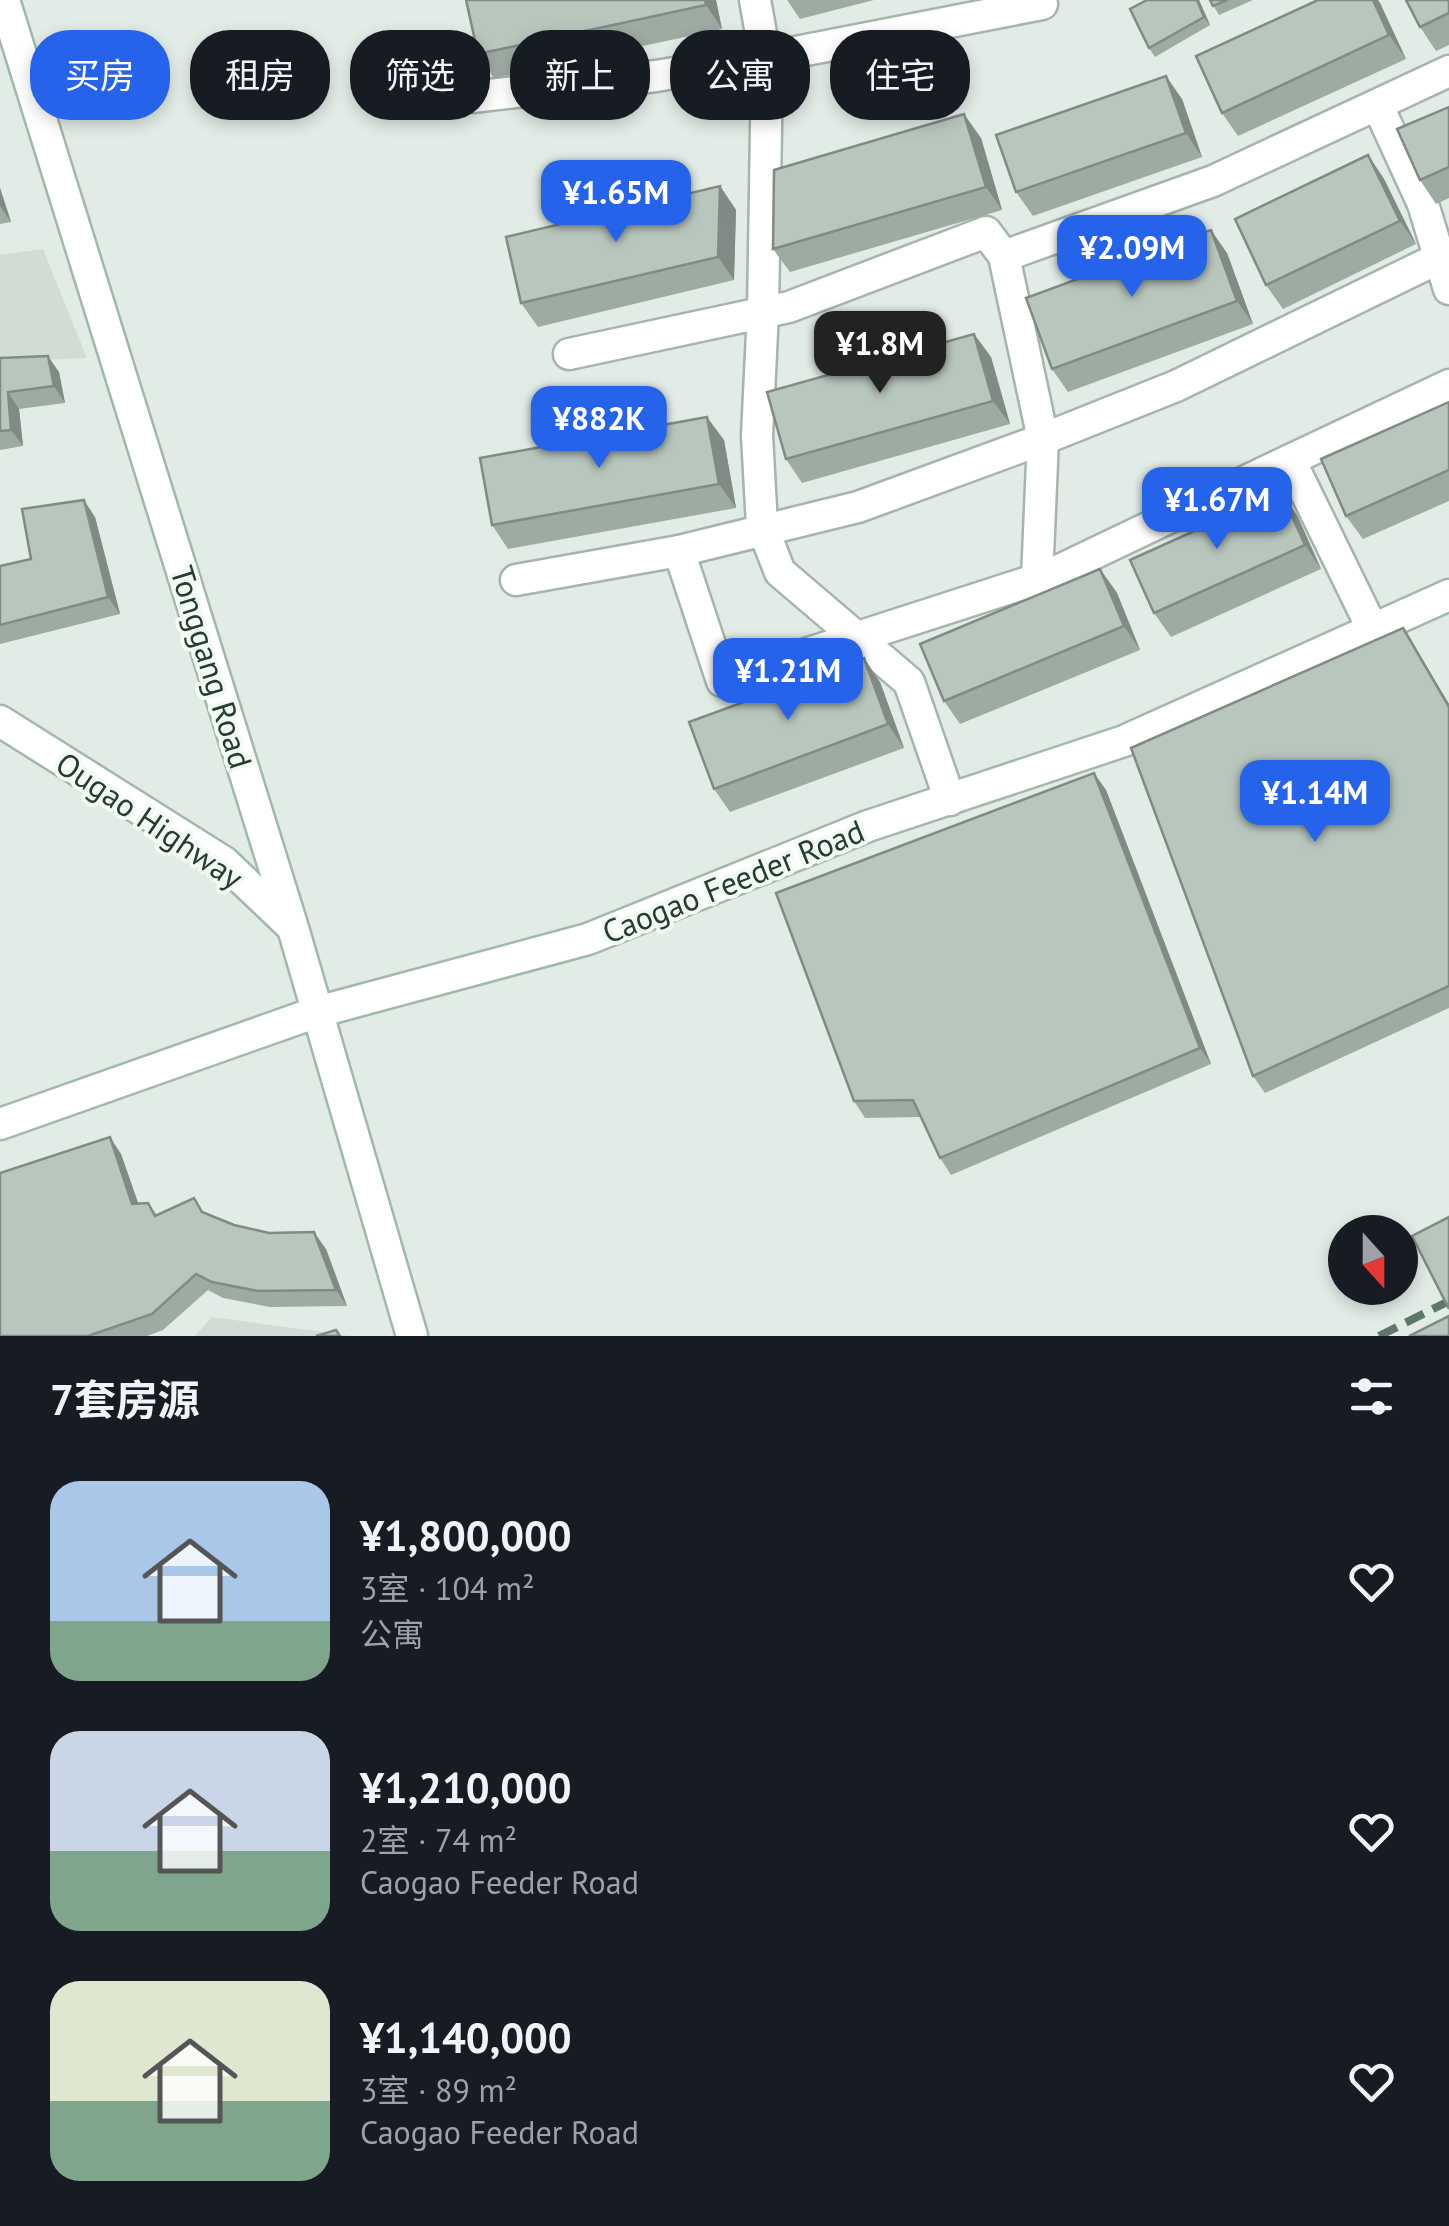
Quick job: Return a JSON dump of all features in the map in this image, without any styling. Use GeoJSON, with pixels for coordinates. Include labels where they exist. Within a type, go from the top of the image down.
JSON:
{"type":"FeatureCollection","features":[{"type":"Feature","properties":{"kind":"street","name":"Tonggang Road"},"geometry":{"type":"LineString","coordinates":[[4,0],[292,928],[412,1336]]}},
{"type":"Feature","properties":{"kind":"street"},"geometry":{"type":"LineString","coordinates":[[756,0],[761,30]]}},
{"type":"Feature","properties":{"kind":"street"},"geometry":{"type":"LineString","coordinates":[[810,49],[1042,4]]}},
{"type":"Feature","properties":{"kind":"street"},"geometry":{"type":"LineString","coordinates":[[1004,256],[1213,181],[1449,71]]}},
{"type":"Feature","properties":{"kind":"street"},"geometry":{"type":"LineString","coordinates":[[490,95],[670,74]]}},
{"type":"Feature","properties":{"kind":"street"},"geometry":{"type":"LineString","coordinates":[[1378,106],[1423,204],[1439,223],[1439,258],[1449,290]]}},
{"type":"Feature","properties":{"kind":"street"},"geometry":{"type":"LineString","coordinates":[[766,120],[764,312],[757,435],[764,530],[780,572],[909,682],[950,800]]}},
{"type":"Feature","properties":{"kind":"street"},"geometry":{"type":"LineString","coordinates":[[569,354],[789,307],[986,232],[1004,256],[1043,440],[1037,579]]}},
{"type":"Feature","properties":{"kind":"street"},"geometry":{"type":"LineString","coordinates":[[516,580],[679,551],[858,508],[1176,386],[1439,258]]}},
{"type":"Feature","properties":{"kind":"street"},"geometry":{"type":"LineString","coordinates":[[679,551],[722,681],[1037,579],[1449,385]]}},
{"type":"Feature","properties":{"kind":"street"},"geometry":{"type":"LineString","coordinates":[[1290,460],[1373,630]]}},
{"type":"Feature","properties":{"kind":"street","name":"Caogao Feeder Road"},"geometry":{"type":"LineString","coordinates":[[0,1124],[317,1012],[588,939],[868,826],[1124,741],[1449,594]]}},
{"type":"Feature","properties":{"kind":"street","name":"Ougao Highway"},"geometry":{"type":"LineString","coordinates":[[0,721],[224,862],[292,928]]}},
{"type":"Feature","properties":{"kind":"shaded area"},"geometry":{"type":"Polygon","coordinates":[[[43,249],[87,358],[0,362],[0,255],[43,249]]]}},
{"type":"Feature","properties":{"kind":"shaded area"},"geometry":{"type":"Polygon","coordinates":[[[212,1317],[352,1336],[195,1336],[212,1317]]]}},
{"type":"Feature","properties":{"kind":"building"},"geometry":{"type":"Polygon","coordinates":[[[466,0],[705,0],[706,5],[590,30],[510,30],[510,47],[490,51],[490,30],[473,30],[466,0]]]}},
{"type":"Feature","properties":{"kind":"building"},"geometry":{"type":"Polygon","coordinates":[[[1147,0],[1197,0],[1204,17],[1149,48],[1130,9],[1147,0]]]}},
{"type":"Feature","properties":{"kind":"building"},"geometry":{"type":"Polygon","coordinates":[[[1318,0],[1373,0],[1389,35],[1222,113],[1196,56],[1318,0]]]}},
{"type":"Feature","properties":{"kind":"building"},"geometry":{"type":"Polygon","coordinates":[[[1406,0],[1449,0],[1449,13],[1420,27],[1406,0]]]}},
{"type":"Feature","properties":{"kind":"building"},"geometry":{"type":"Polygon","coordinates":[[[1166,76],[1186,133],[1016,192],[996,135],[1166,76]]]}},
{"type":"Feature","properties":{"kind":"building"},"geometry":{"type":"Polygon","coordinates":[[[1449,107],[1449,167],[1420,180],[1397,129],[1449,107]]]}},
{"type":"Feature","properties":{"kind":"building"},"geometry":{"type":"Polygon","coordinates":[[[944,120],[966,120],[986,187],[773,249],[774,170],[944,120]]]}},
{"type":"Feature","properties":{"kind":"building"},"geometry":{"type":"Polygon","coordinates":[[[1368,155],[1400,221],[1266,285],[1235,219],[1368,155]]]}},
{"type":"Feature","properties":{"kind":"building"},"geometry":{"type":"Polygon","coordinates":[[[720,186],[718,257],[521,303],[506,237],[720,186]]]}},
{"type":"Feature","properties":{"kind":"building"},"geometry":{"type":"Polygon","coordinates":[[[1211,230],[1237,301],[1052,369],[1026,298],[1211,230]]]}},
{"type":"Feature","properties":{"kind":"building"},"geometry":{"type":"Polygon","coordinates":[[[974,334],[993,401],[786,459],[767,392],[974,334]]]}},
{"type":"Feature","properties":{"kind":"building"},"geometry":{"type":"Polygon","coordinates":[[[48,356],[54,386],[8,392],[11,430],[0,431],[0,358],[48,356]]]}},
{"type":"Feature","properties":{"kind":"building"},"geometry":{"type":"Polygon","coordinates":[[[1449,402],[1449,470],[1346,516],[1321,459],[1449,402]]]}},
{"type":"Feature","properties":{"kind":"building"},"geometry":{"type":"Polygon","coordinates":[[[707,417],[719,484],[492,525],[480,458],[707,417]]]}},
{"type":"Feature","properties":{"kind":"building"},"geometry":{"type":"Polygon","coordinates":[[[1281,492],[1305,545],[1154,613],[1130,560],[1281,492]]]}},
{"type":"Feature","properties":{"kind":"building"},"geometry":{"type":"Polygon","coordinates":[[[84,500],[108,597],[0,625],[0,566],[31,559],[22,509],[84,500]]]}},
{"type":"Feature","properties":{"kind":"building"},"geometry":{"type":"Polygon","coordinates":[[[1100,569],[1124,626],[944,701],[920,644],[1100,569]]]}},
{"type":"Feature","properties":{"kind":"building"},"geometry":{"type":"Polygon","coordinates":[[[1403,628],[1449,707],[1449,986],[1253,1076],[1131,748],[1403,628]]]}},
{"type":"Feature","properties":{"kind":"building"},"geometry":{"type":"Polygon","coordinates":[[[864,658],[888,724],[714,789],[689,722],[864,658]]]}},
{"type":"Feature","properties":{"kind":"building"},"geometry":{"type":"Polygon","coordinates":[[[1094,773],[1200,1048],[940,1158],[913,1100],[854,1101],[776,893],[1094,773]]]}},
{"type":"Feature","properties":{"kind":"building"},"geometry":{"type":"Polygon","coordinates":[[[110,1137],[132,1204],[148,1203],[155,1216],[194,1198],[202,1212],[234,1225],[269,1233],[314,1232],[336,1290],[258,1291],[212,1282],[196,1274],[152,1314],[88,1336],[0,1336],[0,1173],[110,1137]]]}},
{"type":"Feature","properties":{"kind":"building"},"geometry":{"type":"Polygon","coordinates":[[[1449,1217],[1449,1309],[1418,1248],[1418,1233],[1449,1217]]]}},
{"type":"Feature","properties":{"kind":"building"},"geometry":{"type":"Polygon","coordinates":[[[1449,1316],[1449,1336],[1409,1336],[1449,1316]]]}},
{"type":"Feature","properties":{"kind":"building"},"geometry":{"type":"Polygon","coordinates":[[[336,1330],[340,1336],[316,1336],[336,1330]]]}},
{"type":"Feature","properties":{"kind":"railway"},"geometry":{"type":"LineString","coordinates":[[1379,1336],[1449,1301]]}}]}
